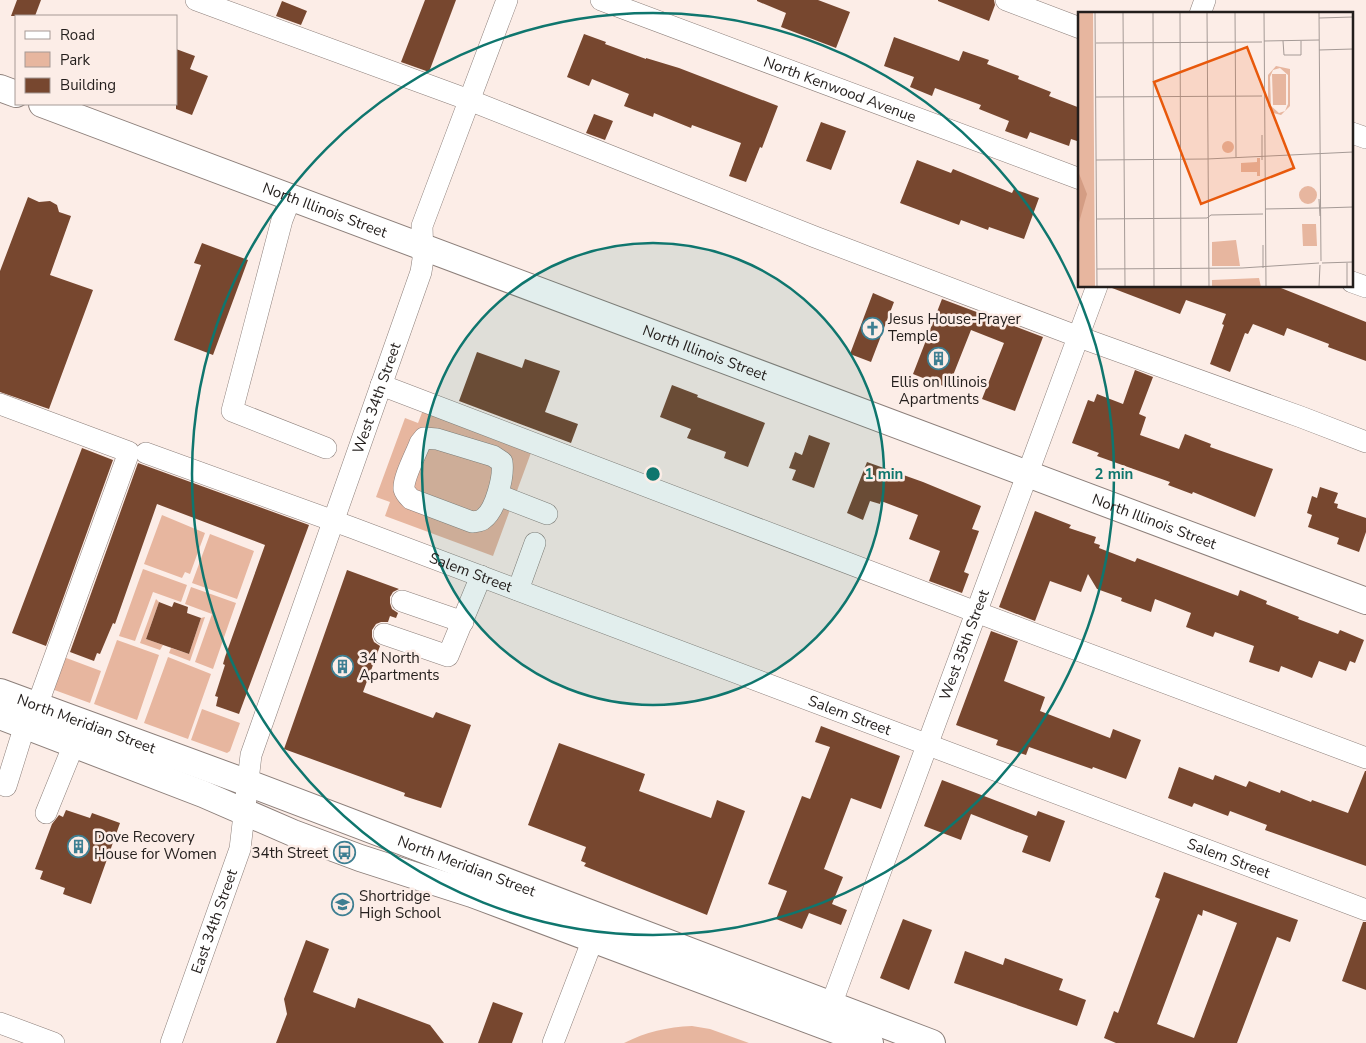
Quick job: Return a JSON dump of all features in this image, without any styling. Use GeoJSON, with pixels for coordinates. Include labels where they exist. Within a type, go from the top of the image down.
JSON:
{"type":"FeatureCollection","features":[{"type":"Feature","properties":{"kind":"main road"},"geometry":{"type":"LineString","coordinates":[[0,88],[15,94]]}},
{"type":"Feature","properties":{"kind":"main road","name":"North Illinois Street"},"geometry":{"type":"LineString","coordinates":[[45,105],[1366,601]]}},
{"type":"Feature","properties":{"kind":"main road","name":"North Meridian Street"},"geometry":{"type":"LineString","coordinates":[[0,692],[74,744],[246,798],[293,833],[360,858],[472,894],[870,1043]]}},
{"type":"Feature","properties":{"kind":"main road","name":"North Meridian Street"},"geometry":{"type":"LineString","coordinates":[[0,716],[31,715],[246,798],[831,1005],[932,1043]]}},
{"type":"Feature","properties":{"kind":"street"},"geometry":{"type":"LineString","coordinates":[[196,0],[469,100],[806,233],[1078,337],[1366,442]]}},
{"type":"Feature","properties":{"kind":"street","name":"West 34th Street"},"geometry":{"type":"LineString","coordinates":[[246,798],[251,755],[421,272],[423,260],[422,226],[507,0]]}},
{"type":"Feature","properties":{"kind":"street","name":"North Kenwood Avenue"},"geometry":{"type":"LineString","coordinates":[[601,0],[1078,178]]}},
{"type":"Feature","properties":{"kind":"street"},"geometry":{"type":"LineString","coordinates":[[1006,0],[1078,27]]}},
{"type":"Feature","properties":{"kind":"street"},"geometry":{"type":"LineString","coordinates":[[1201,12],[1206,0]]}},
{"type":"Feature","properties":{"kind":"street"},"geometry":{"type":"LineString","coordinates":[[1354,134],[1366,138]]}},
{"type":"Feature","properties":{"kind":"street"},"geometry":{"type":"LineString","coordinates":[[291,197],[282,220],[232,411],[326,448]]}},
{"type":"Feature","properties":{"kind":"street"},"geometry":{"type":"LineString","coordinates":[[1354,283],[1366,287]]}},
{"type":"Feature","properties":{"kind":"street","name":"West 35th Street"},"geometry":{"type":"LineString","coordinates":[[831,1005],[1097,288]]}},
{"type":"Feature","properties":{"kind":"street"},"geometry":{"type":"LineString","coordinates":[[381,385],[976,612],[1366,758]]}},
{"type":"Feature","properties":{"kind":"street"},"geometry":{"type":"LineString","coordinates":[[0,404],[129,452],[6,786]]}},
{"type":"Feature","properties":{"kind":"street"},"geometry":{"type":"LineString","coordinates":[[424,438],[437,439],[493,456],[502,462],[503,470],[498,495],[486,517],[480,521],[472,522],[411,498],[406,495],[404,489],[420,443],[424,438]]}},
{"type":"Feature","properties":{"kind":"street","name":"Salem Street"},"geometry":{"type":"LineString","coordinates":[[146,453],[481,576],[1366,910]]}},
{"type":"Feature","properties":{"kind":"street"},"geometry":{"type":"LineString","coordinates":[[498,495],[547,514]]}},
{"type":"Feature","properties":{"kind":"street"},"geometry":{"type":"LineString","coordinates":[[518,590],[535,543]]}},
{"type":"Feature","properties":{"kind":"street"},"geometry":{"type":"LineString","coordinates":[[384,634],[448,656],[481,576]]}},
{"type":"Feature","properties":{"kind":"street"},"geometry":{"type":"LineString","coordinates":[[402,601],[463,622]]}},
{"type":"Feature","properties":{"kind":"street"},"geometry":{"type":"LineString","coordinates":[[46,813],[74,744]]}},
{"type":"Feature","properties":{"kind":"street","name":"East 34th Street"},"geometry":{"type":"LineString","coordinates":[[170,1043],[240,850],[246,798]]}},
{"type":"Feature","properties":{"kind":"street"},"geometry":{"type":"LineString","coordinates":[[553,1043],[593,939]]}},
{"type":"Feature","properties":{"kind":"street"},"geometry":{"type":"LineString","coordinates":[[0,1023],[54,1043]]}},
{"type":"Feature","properties":{"kind":"green space"},"geometry":{"type":"Polygon","coordinates":[[[423,410],[532,450],[493,556],[385,516],[390,502],[376,497],[405,418],[418,423],[423,410]]]}},
{"type":"Feature","properties":{"kind":"green space"},"geometry":{"type":"Polygon","coordinates":[[[162,515],[205,533],[190,574],[185,572],[182,578],[144,564],[162,515]]]}},
{"type":"Feature","properties":{"kind":"green space"},"geometry":{"type":"Polygon","coordinates":[[[210,534],[254,551],[237,599],[192,583],[210,534]]]}},
{"type":"Feature","properties":{"kind":"green space"},"geometry":{"type":"Polygon","coordinates":[[[143,569],[187,585],[181,602],[153,592],[135,641],[119,636],[143,569]]]}},
{"type":"Feature","properties":{"kind":"green space"},"geometry":{"type":"Polygon","coordinates":[[[191,587],[236,603],[213,669],[195,662],[212,614],[185,604],[191,587]]]}},
{"type":"Feature","properties":{"kind":"green space"},"geometry":{"type":"Polygon","coordinates":[[[156,599],[159,602],[146,639],[163,645],[160,650],[140,643],[156,599]]]}},
{"type":"Feature","properties":{"kind":"green space"},"geometry":{"type":"Polygon","coordinates":[[[205,617],[190,661],[169,653],[171,648],[189,654],[201,618],[205,617]]]}},
{"type":"Feature","properties":{"kind":"green space"},"geometry":{"type":"Polygon","coordinates":[[[117,640],[159,655],[137,720],[94,704],[117,640]]]}},
{"type":"Feature","properties":{"kind":"green space"},"geometry":{"type":"Polygon","coordinates":[[[61,656],[101,671],[90,703],[49,688],[61,656]]]}},
{"type":"Feature","properties":{"kind":"green space"},"geometry":{"type":"Polygon","coordinates":[[[168,657],[211,674],[188,739],[144,723],[168,657]]]}},
{"type":"Feature","properties":{"kind":"green space"},"geometry":{"type":"Polygon","coordinates":[[[202,709],[240,723],[230,751],[227,753],[191,740],[202,709]]]}},
{"type":"Feature","properties":{"kind":"green space"},"geometry":{"type":"Polygon","coordinates":[[[692,1026],[710,1029],[749,1043],[624,1043],[657,1031],[692,1026]]]}},
{"type":"Feature","properties":{"kind":"building"},"geometry":{"type":"Polygon","coordinates":[[[17,0],[41,0],[35,15],[11,16],[17,0]]]}},
{"type":"Feature","properties":{"kind":"building"},"geometry":{"type":"Polygon","coordinates":[[[425,0],[456,0],[429,72],[401,62],[425,0]]]}},
{"type":"Feature","properties":{"kind":"building"},"geometry":{"type":"Polygon","coordinates":[[[757,0],[818,0],[850,12],[836,48],[781,27],[786,13],[757,0]]]}},
{"type":"Feature","properties":{"kind":"building"},"geometry":{"type":"Polygon","coordinates":[[[938,0],[994,0],[995,5],[989,21],[938,0]]]}},
{"type":"Feature","properties":{"kind":"building"},"geometry":{"type":"Polygon","coordinates":[[[282,1],[307,11],[301,25],[276,16],[282,1]]]}},
{"type":"Feature","properties":{"kind":"building"},"geometry":{"type":"Polygon","coordinates":[[[584,34],[606,42],[605,44],[646,59],[679,68],[778,106],[762,148],[760,147],[746,182],[729,176],[741,143],[692,125],[691,128],[654,113],[653,117],[624,106],[629,94],[592,79],[589,86],[567,77],[584,34]]]}},
{"type":"Feature","properties":{"kind":"building"},"geometry":{"type":"Polygon","coordinates":[[[894,37],[959,61],[963,51],[989,60],[987,64],[1019,76],[1018,79],[1051,92],[1049,96],[1078,107],[1078,141],[1071,139],[1069,146],[1030,132],[1027,139],[1005,131],[1009,121],[979,109],[981,105],[935,88],[932,96],[910,87],[914,77],[884,66],[894,37]]]}},
{"type":"Feature","properties":{"kind":"building"},"geometry":{"type":"Polygon","coordinates":[[[178,50],[195,56],[190,69],[208,76],[192,115],[176,109],[176,105],[178,105],[178,50]]]}},
{"type":"Feature","properties":{"kind":"building"},"geometry":{"type":"Polygon","coordinates":[[[594,114],[613,121],[605,140],[586,133],[594,114]]]}},
{"type":"Feature","properties":{"kind":"building"},"geometry":{"type":"Polygon","coordinates":[[[821,122],[846,131],[831,170],[806,161],[821,122]]]}},
{"type":"Feature","properties":{"kind":"building"},"geometry":{"type":"Polygon","coordinates":[[[917,160],[951,173],[953,169],[1012,193],[1014,189],[1039,198],[1024,239],[989,227],[988,230],[961,220],[959,225],[900,203],[917,160]]]}},
{"type":"Feature","properties":{"kind":"building"},"geometry":{"type":"Polygon","coordinates":[[[28,197],[39,202],[50,201],[57,205],[59,212],[71,216],[50,275],[93,290],[49,409],[0,392],[0,271],[28,197]]]}},
{"type":"Feature","properties":{"kind":"building"},"geometry":{"type":"Polygon","coordinates":[[[202,243],[248,260],[213,355],[174,340],[201,265],[194,263],[202,243]]]}},
{"type":"Feature","properties":{"kind":"building"},"geometry":{"type":"Polygon","coordinates":[[[1112,288],[1281,288],[1366,322],[1366,361],[1328,347],[1329,344],[1287,328],[1284,336],[1253,324],[1248,334],[1245,333],[1230,372],[1210,364],[1226,314],[1186,300],[1180,314],[1112,288]]]}},
{"type":"Feature","properties":{"kind":"building","name":"Jesus House-Prayer Temple"},"geometry":{"type":"Polygon","coordinates":[[[873,293],[894,302],[871,362],[850,354],[873,293]]]}},
{"type":"Feature","properties":{"kind":"building","name":"Ellis on Illinois Apartments"},"geometry":{"type":"Polygon","coordinates":[[[942,299],[1043,337],[1015,411],[982,399],[1004,343],[971,330],[948,388],[913,374],[942,299]]]}},
{"type":"Feature","properties":{"kind":"building"},"geometry":{"type":"Polygon","coordinates":[[[477,352],[522,368],[525,359],[560,371],[545,412],[578,424],[571,443],[459,401],[477,352]]]}},
{"type":"Feature","properties":{"kind":"building"},"geometry":{"type":"Polygon","coordinates":[[[1135,370],[1153,377],[1139,414],[1146,417],[1140,435],[1179,449],[1185,434],[1211,444],[1210,447],[1273,469],[1255,517],[1193,492],[1192,494],[1168,485],[1170,482],[1097,456],[1099,453],[1072,443],[1088,400],[1094,402],[1097,394],[1123,404],[1135,370]]]}},
{"type":"Feature","properties":{"kind":"building"},"geometry":{"type":"Polygon","coordinates":[[[672,385],[698,395],[697,397],[765,423],[748,467],[724,458],[726,452],[687,438],[691,429],[660,417],[672,385]]]}},
{"type":"Feature","properties":{"kind":"building"},"geometry":{"type":"Polygon","coordinates":[[[809,435],[830,443],[814,488],[792,480],[796,470],[789,468],[795,452],[802,455],[809,435]]]}},
{"type":"Feature","properties":{"kind":"building"},"geometry":{"type":"Polygon","coordinates":[[[82,448],[113,460],[46,646],[12,633],[82,448]]]}},
{"type":"Feature","properties":{"kind":"building"},"geometry":{"type":"Polygon","coordinates":[[[867,462],[923,482],[981,506],[972,529],[979,531],[964,572],[969,574],[962,593],[929,581],[940,551],[909,539],[918,515],[881,501],[880,504],[870,501],[863,520],[847,513],[867,462]]]}},
{"type":"Feature","properties":{"kind":"building"},"geometry":{"type":"Polygon","coordinates":[[[138,463],[309,525],[239,714],[216,706],[218,697],[215,696],[225,665],[223,664],[225,657],[265,545],[157,504],[115,624],[113,623],[100,654],[97,653],[94,661],[70,652],[138,463]]]}},
{"type":"Feature","properties":{"kind":"building"},"geometry":{"type":"Polygon","coordinates":[[[1320,487],[1338,493],[1334,503],[1338,504],[1337,508],[1366,518],[1366,532],[1359,552],[1337,544],[1339,538],[1308,527],[1312,515],[1307,513],[1312,496],[1317,498],[1320,487]]]}},
{"type":"Feature","properties":{"kind":"building"},"geometry":{"type":"Polygon","coordinates":[[[1035,511],[1071,525],[1069,528],[1096,537],[1094,543],[1100,545],[1099,548],[1135,562],[1137,558],[1238,596],[1240,590],[1267,601],[1266,604],[1299,617],[1298,619],[1338,634],[1340,630],[1364,640],[1355,663],[1350,661],[1346,671],[1319,661],[1312,678],[1281,666],[1279,672],[1249,662],[1254,646],[1215,632],[1213,637],[1186,627],[1191,613],[1155,599],[1151,612],[1121,601],[1122,598],[1097,589],[1088,574],[1081,592],[1050,581],[1035,621],[999,607],[1035,511]]]}},
{"type":"Feature","properties":{"kind":"building","name":"34 North Apartments"},"geometry":{"type":"Polygon","coordinates":[[[347,570],[399,589],[393,592],[390,597],[392,609],[398,613],[396,618],[390,616],[388,622],[376,624],[372,630],[374,642],[380,646],[363,692],[433,718],[436,712],[471,725],[441,808],[404,796],[405,793],[284,749],[347,570]]]}},
{"type":"Feature","properties":{"kind":"building"},"geometry":{"type":"Polygon","coordinates":[[[159,602],[172,607],[174,602],[188,607],[187,613],[201,618],[189,654],[146,639],[159,602]]]}},
{"type":"Feature","properties":{"kind":"building"},"geometry":{"type":"Polygon","coordinates":[[[991,631],[1018,641],[1004,681],[1045,697],[1040,711],[1110,738],[1113,729],[1141,740],[1126,779],[1029,747],[1026,755],[996,745],[998,740],[956,725],[991,631]]]}},
{"type":"Feature","properties":{"kind":"building"},"geometry":{"type":"Polygon","coordinates":[[[821,726],[900,756],[881,809],[851,798],[824,869],[843,877],[832,904],[847,910],[841,925],[809,913],[802,929],[776,919],[787,891],[768,884],[802,796],[810,799],[830,747],[815,742],[821,726]]]}},
{"type":"Feature","properties":{"kind":"building"},"geometry":{"type":"Polygon","coordinates":[[[559,743],[645,774],[639,791],[711,818],[717,800],[745,811],[707,915],[584,866],[586,863],[581,861],[586,847],[528,825],[559,743]]]}},
{"type":"Feature","properties":{"kind":"building"},"geometry":{"type":"Polygon","coordinates":[[[1179,767],[1213,780],[1215,775],[1246,787],[1249,781],[1280,793],[1281,790],[1311,802],[1312,800],[1348,813],[1366,771],[1366,866],[1265,830],[1267,825],[1230,811],[1228,816],[1194,803],[1192,807],[1168,798],[1179,767]]]}},
{"type":"Feature","properties":{"kind":"building"},"geometry":{"type":"Polygon","coordinates":[[[942,780],[1036,816],[1038,811],[1065,821],[1050,862],[1022,852],[1028,836],[971,814],[961,840],[924,826],[942,780]]]}},
{"type":"Feature","properties":{"kind":"building","name":"Dove Recovery House for Women"},"geometry":{"type":"Polygon","coordinates":[[[66,810],[90,818],[92,813],[120,823],[91,904],[63,894],[65,888],[40,879],[43,871],[35,869],[52,824],[59,815],[63,817],[66,810]]]}},
{"type":"Feature","properties":{"kind":"building"},"geometry":{"type":"Polygon","coordinates":[[[1164,872],[1298,920],[1290,942],[1277,937],[1237,1043],[1116,1043],[1104,1038],[1114,1011],[1118,1013],[1160,899],[1155,897],[1164,872]],[[1203,910],[1202,916],[1198,914],[1157,1024],[1194,1038],[1237,923],[1203,910]]]}},
{"type":"Feature","properties":{"kind":"building"},"geometry":{"type":"Polygon","coordinates":[[[903,919],[932,930],[909,990],[880,978],[903,919]]]}},
{"type":"Feature","properties":{"kind":"building"},"geometry":{"type":"Polygon","coordinates":[[[1363,922],[1366,922],[1366,990],[1342,981],[1363,922]]]}},
{"type":"Feature","properties":{"kind":"building"},"geometry":{"type":"Polygon","coordinates":[[[306,940],[329,949],[313,992],[355,1008],[358,998],[430,1025],[444,1043],[276,1043],[287,1014],[284,999],[306,940]]]}},
{"type":"Feature","properties":{"kind":"building"},"geometry":{"type":"Polygon","coordinates":[[[965,951],[1003,965],[1005,958],[1063,979],[1059,990],[1086,1000],[1077,1026],[954,983],[965,951]]]}},
{"type":"Feature","properties":{"kind":"building"},"geometry":{"type":"Polygon","coordinates":[[[493,1002],[523,1013],[512,1043],[478,1043],[493,1002]]]}},
{"type":"Feature","properties":{"kind":"place","name":"Jesus House-Prayer Temple"},"geometry":{"type":"Point","coordinates":[872,328]}},
{"type":"Feature","properties":{"kind":"place","name":"Ellis on Illinois Apartments"},"geometry":{"type":"Point","coordinates":[939,359]}},
{"type":"Feature","properties":{"kind":"place","name":"34 North Apartments"},"geometry":{"type":"Point","coordinates":[343,667]}},
{"type":"Feature","properties":{"kind":"place","name":"Dove Recovery House for Women"},"geometry":{"type":"Point","coordinates":[78,846]}},
{"type":"Feature","properties":{"kind":"place","name":"34th Street"},"geometry":{"type":"Point","coordinates":[344,853]}},
{"type":"Feature","properties":{"kind":"place","name":"Shortridge High School"},"geometry":{"type":"Point","coordinates":[343,905]}}]}
